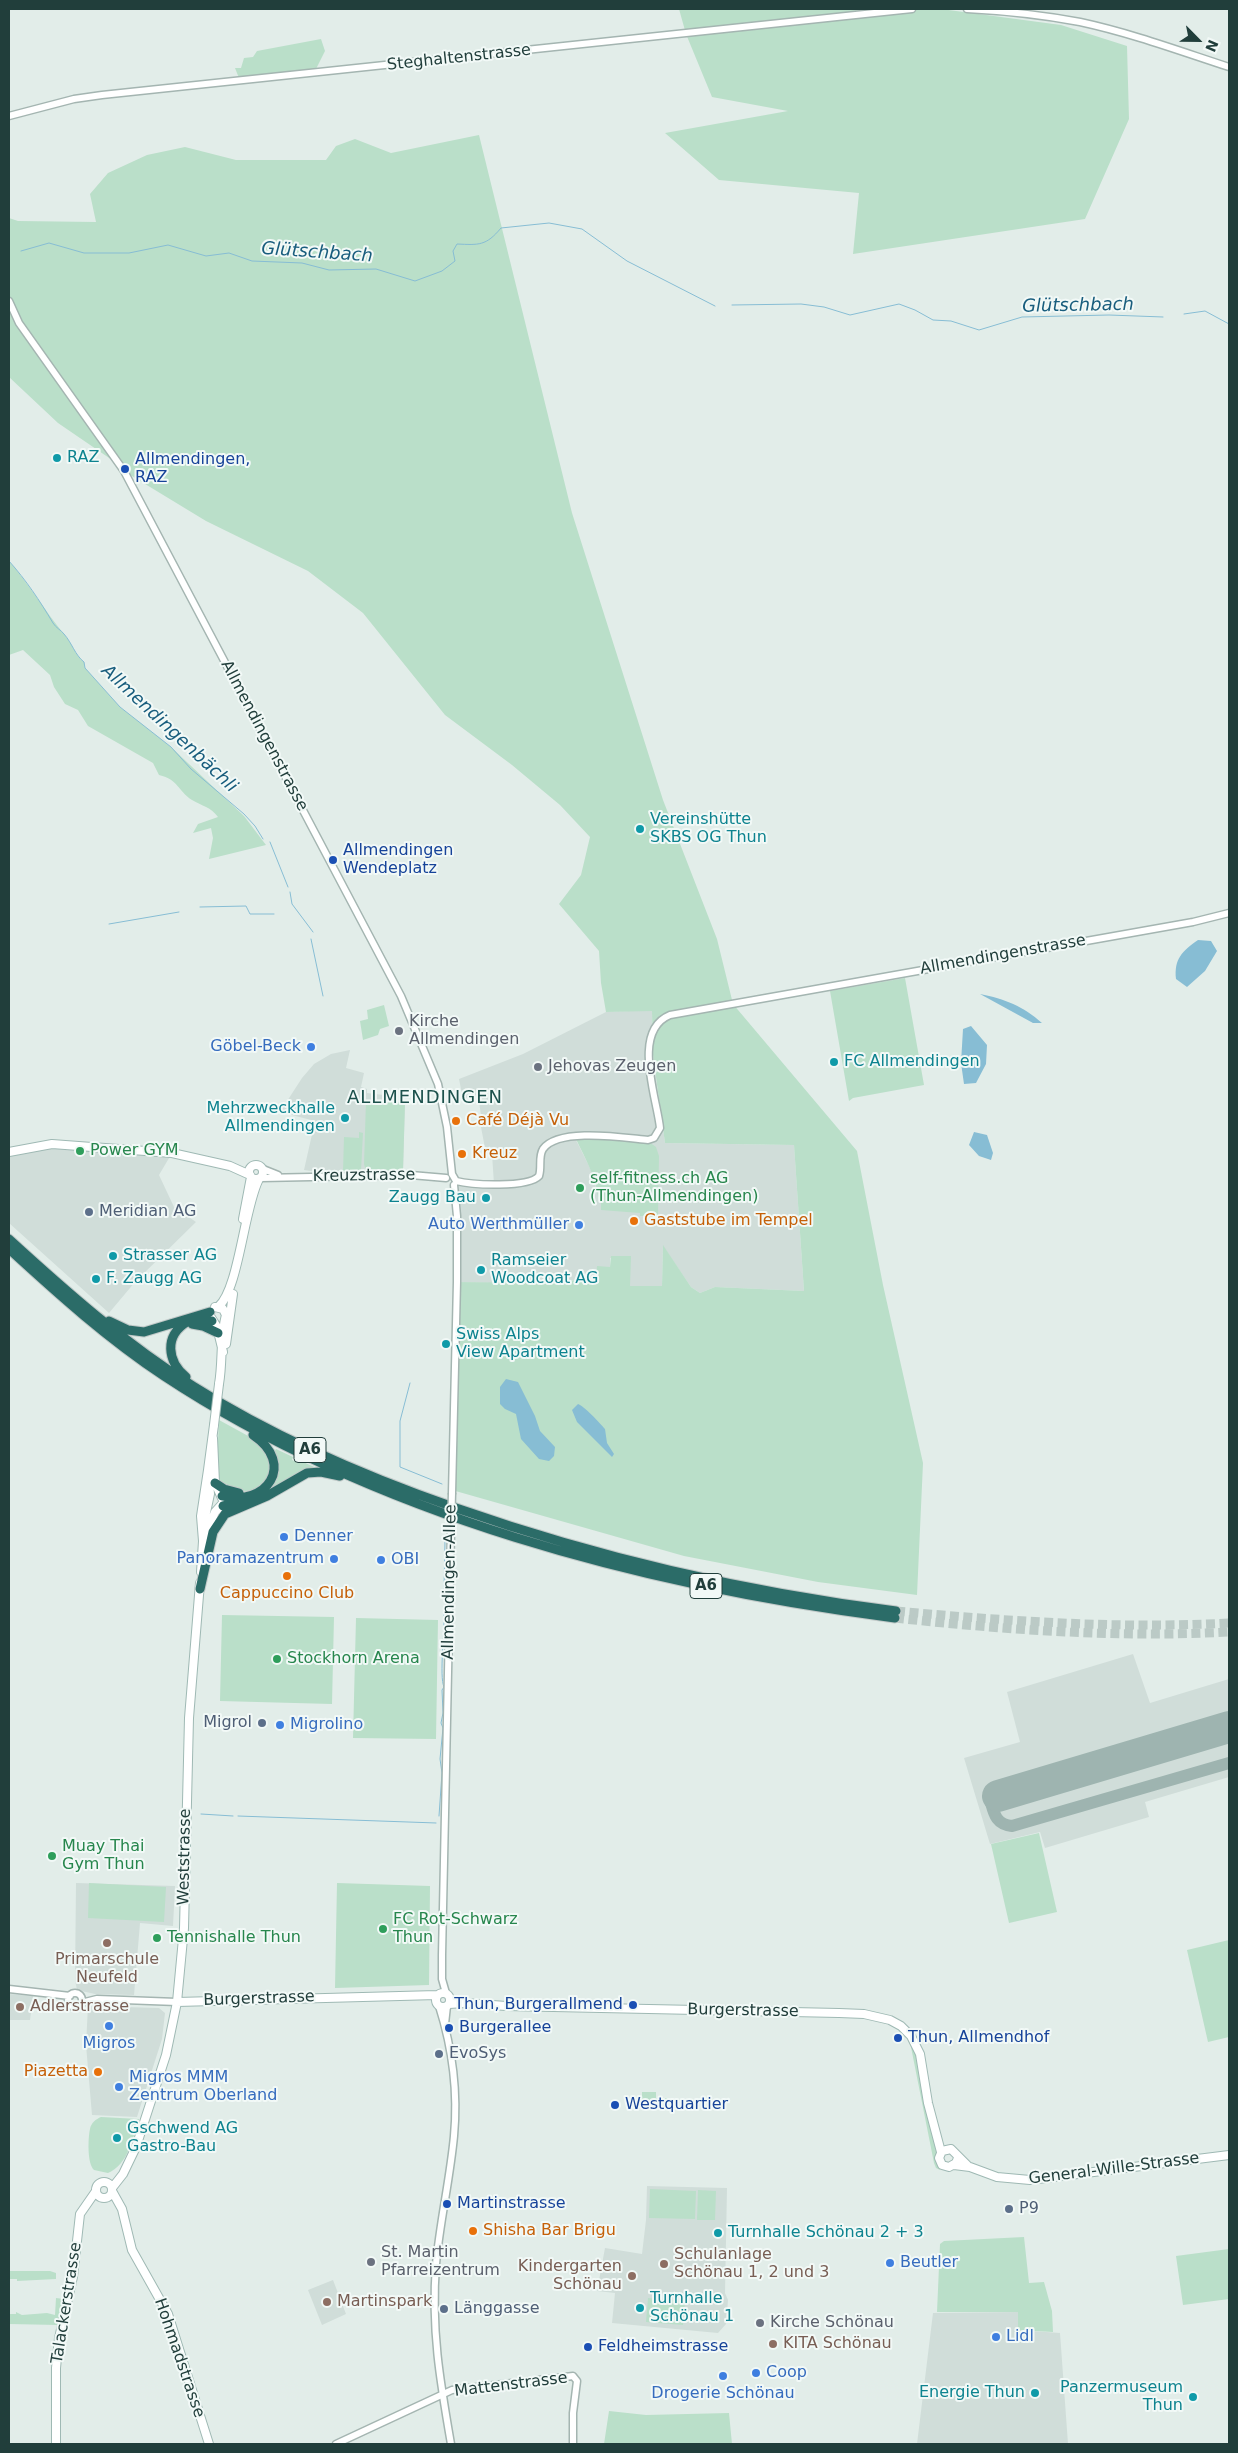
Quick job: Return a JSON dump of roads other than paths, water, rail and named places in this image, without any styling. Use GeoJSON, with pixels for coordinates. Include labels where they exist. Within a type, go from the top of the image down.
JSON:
{"type":"FeatureCollection","features":[{"type":"Feature","properties":{"kind":"highway","name":"A6"},"geometry":{"type":"LineString","coordinates":[[9,1239],[66,1291],[144,1353],[213,1403],[326,1458],[429,1499],[522,1530],[620,1558],[712,1580],[895,1614],[761,1597],[635,1570],[511,1534],[376,1486],[288,1448],[156,1370],[119,1344],[70,1304],[9,1249]]}},
{"type":"Feature","properties":{"kind":"highway","name":"A6"},"geometry":{"type":"LineString","coordinates":[[66,1291],[111,1323],[133,1331],[157,1330],[190,1317],[214,1316]]}},
{"type":"Feature","properties":{"kind":"highway"},"geometry":{"type":"LineString","coordinates":[[200,1589],[211,1537],[217,1524],[227,1512],[264,1489],[272,1479],[275,1466],[272,1453],[261,1441],[213,1403],[206,1389],[180,1372],[175,1365],[170,1344],[178,1329],[190,1321],[214,1316]]}},
{"type":"Feature","properties":{"kind":"highway"},"geometry":{"type":"LineString","coordinates":[[178,1329],[196,1324],[218,1333]]}},
{"type":"Feature","properties":{"kind":"highway"},"geometry":{"type":"LineString","coordinates":[[220,1508],[285,1485],[299,1476],[314,1472],[333,1474],[376,1486]]}},
{"type":"Feature","properties":{"kind":"highway"},"geometry":{"type":"LineString","coordinates":[[215,1483],[227,1490],[250,1498]]}},
{"type":"Feature","properties":{"kind":"highway"},"geometry":{"type":"LineString","coordinates":[[221,1495],[250,1498]]}},
{"type":"Feature","properties":{"kind":"main road"},"geometry":{"type":"LineString","coordinates":[[9,1152],[40,1145],[62,1144],[181,1154],[230,1166],[255,1177]]}},
{"type":"Feature","properties":{"kind":"main road"},"geometry":{"type":"LineString","coordinates":[[230,1166],[259,1165],[263,1169],[255,1177]]}},
{"type":"Feature","properties":{"kind":"main road"},"geometry":{"type":"LineString","coordinates":[[252,1166],[255,1177]]}},
{"type":"Feature","properties":{"kind":"main road","name":"Weststrasse"},"geometry":{"type":"LineString","coordinates":[[223,1352],[214,1316],[226,1298],[235,1269],[244,1229],[243,1218],[255,1177]]}},
{"type":"Feature","properties":{"kind":"main road","name":"Weststrasse"},"geometry":{"type":"LineString","coordinates":[[223,1352],[228,1340],[235,1269]]}},
{"type":"Feature","properties":{"kind":"main road","name":"Weststrasse"},"geometry":{"type":"LineString","coordinates":[[112,2190],[127,2166],[164,2065],[177,2002],[184,1928],[189,1724],[200,1589],[202,1528],[210,1495],[208,1470],[223,1352],[224,1322],[233,1294]]}},
{"type":"Feature","properties":{"kind":"main road"},"geometry":{"type":"LineString","coordinates":[[214,1316],[226,1313]]}},
{"type":"Feature","properties":{"kind":"main road"},"geometry":{"type":"LineString","coordinates":[[214,1316],[224,1322]]}},
{"type":"Feature","properties":{"kind":"main road","name":"Weststrasse"},"geometry":{"type":"LineString","coordinates":[[203,1541],[220,1508],[221,1495],[215,1483],[213,1438]]}},
{"type":"Feature","properties":{"kind":"main road"},"geometry":{"type":"LineString","coordinates":[[202,1528],[202,1500],[208,1470]]}},
{"type":"Feature","properties":{"kind":"main road"},"geometry":{"type":"LineString","coordinates":[[210,1495],[221,1495]]}},
{"type":"Feature","properties":{"kind":"main road"},"geometry":{"type":"LineString","coordinates":[[208,1504],[220,1508]]}},
{"type":"Feature","properties":{"kind":"main road","name":"Burgerstrasse"},"geometry":{"type":"LineString","coordinates":[[177,2002],[381,1995],[515,2006],[840,2013],[883,2018],[904,2028],[917,2045],[941,2152]]}},
{"type":"Feature","properties":{"kind":"main road","name":"Burgerstrasse"},"geometry":{"type":"LineString","coordinates":[[938,2135],[949,2149]]}},
{"type":"Feature","properties":{"kind":"main road"},"geometry":{"type":"LineString","coordinates":[[949,2149],[954,2151],[956,2161],[949,2167],[942,2165],[939,2158],[941,2152],[949,2149]]}},
{"type":"Feature","properties":{"kind":"main road","name":"General-Wille-Strasse"},"geometry":{"type":"LineString","coordinates":[[956,2161],[997,2177],[1030,2180],[1229,2155]]}},
{"type":"Feature","properties":{"kind":"main road"},"geometry":{"type":"LineString","coordinates":[[105,2182],[112,2190],[108,2196],[102,2197],[96,2191],[98,2184],[105,2182],[127,2166]]}},
{"type":"Feature","properties":{"kind":"main road","name":"Hohmadstrasse"},"geometry":{"type":"LineString","coordinates":[[112,2190],[122,2209],[131,2247],[168,2314],[209,2444]]}},
{"type":"Feature","properties":{"kind":"main road","name":"Talackerstrasse"},"geometry":{"type":"LineString","coordinates":[[56,2444],[57,2355],[73,2277],[82,2209],[96,2191]]}},
{"type":"Feature","properties":{"kind":"main road","name":"Talackerstrasse"},"geometry":{"type":"LineString","coordinates":[[80,2221],[90,2206],[102,2197]]}},
{"type":"Feature","properties":{"kind":"street","name":"Steghaltenstrasse"},"geometry":{"type":"LineString","coordinates":[[9,116],[74,99],[102,95],[912,9]]}},
{"type":"Feature","properties":{"kind":"street"},"geometry":{"type":"LineString","coordinates":[[967,9],[1034,14],[1081,22],[1143,38],[1229,67]]}},
{"type":"Feature","properties":{"kind":"street","name":"Allmendingenstrasse"},"geometry":{"type":"LineString","coordinates":[[9,301],[19,323],[124,471],[394,981],[415,1025],[438,1084],[447,1127],[449,1176]]}},
{"type":"Feature","properties":{"kind":"street","name":"Allmendingenstrasse"},"geometry":{"type":"LineString","coordinates":[[455,1183],[477,1184],[533,1181],[540,1173],[541,1155],[544,1148],[550,1143],[566,1139],[602,1135],[648,1140],[654,1138],[660,1128],[649,1050],[651,1037],[657,1024],[662,1018],[673,1014],[1193,922],[1229,913]]}},
{"type":"Feature","properties":{"kind":"street","name":"Kreuzstrasse"},"geometry":{"type":"LineString","coordinates":[[263,1169],[282,1176]]}},
{"type":"Feature","properties":{"kind":"street"},"geometry":{"type":"LineString","coordinates":[[449,1176],[447,1183],[455,1183]]}},
{"type":"Feature","properties":{"kind":"street","name":"Kreuzstrasse"},"geometry":{"type":"LineString","coordinates":[[255,1177],[449,1176]]}},
{"type":"Feature","properties":{"kind":"street","name":"Allmendingen-Allee"},"geometry":{"type":"LineString","coordinates":[[443,2000],[443,1886],[457,1262],[455,1183]]}},
{"type":"Feature","properties":{"kind":"street"},"geometry":{"type":"LineString","coordinates":[[9,1989],[70,1996],[69,2004],[54,1995]]}},
{"type":"Feature","properties":{"kind":"street"},"geometry":{"type":"LineString","coordinates":[[79,1995],[80,2003]]}},
{"type":"Feature","properties":{"kind":"street","name":"Burgerstrasse"},"geometry":{"type":"LineString","coordinates":[[70,1996],[79,1995],[98,1999],[177,2002]]}},
{"type":"Feature","properties":{"kind":"street","name":"Burgerstrasse"},"geometry":{"type":"LineString","coordinates":[[69,2004],[75,2007],[80,2003],[98,1999]]}},
{"type":"Feature","properties":{"kind":"street"},"geometry":{"type":"LineString","coordinates":[[443,2000],[456,2103],[453,2143],[436,2270],[434,2332],[451,2444]]}},
{"type":"Feature","properties":{"kind":"street","name":"Mattenstrasse"},"geometry":{"type":"LineString","coordinates":[[336,2444],[455,2389],[570,2376],[576,2377],[573,2444]]}},
{"type":"Feature","properties":{"kind":"water"},"geometry":{"type":"Polygon","coordinates":[[[1198,940],[1211,941],[1217,951],[1205,971],[1187,987],[1176,979],[1176,966],[1183,952],[1198,940]]]}},
{"type":"Feature","properties":{"kind":"water"},"geometry":{"type":"Polygon","coordinates":[[[980,994],[1013,1004],[1028,1012],[1042,1023],[1033,1023],[980,994]]]}},
{"type":"Feature","properties":{"kind":"water"},"geometry":{"type":"Polygon","coordinates":[[[971,1026],[987,1045],[986,1064],[976,1083],[964,1084],[961,1063],[963,1029],[971,1026]]]}},
{"type":"Feature","properties":{"kind":"water"},"geometry":{"type":"Polygon","coordinates":[[[974,1132],[987,1135],[993,1153],[991,1160],[979,1156],[969,1145],[974,1132]]]}},
{"type":"Feature","properties":{"kind":"water"},"geometry":{"type":"Polygon","coordinates":[[[506,1379],[518,1382],[535,1416],[540,1431],[555,1447],[554,1456],[549,1461],[539,1459],[521,1439],[516,1414],[505,1409],[500,1404],[500,1387],[506,1379]]]}},
{"type":"Feature","properties":{"kind":"water"},"geometry":{"type":"Polygon","coordinates":[[[578,1404],[588,1411],[605,1429],[607,1443],[614,1454],[612,1457],[577,1422],[572,1410],[578,1404]]]}},
{"type":"Feature","properties":{"kind":"waterway","name":"Glütschbach"},"geometry":{"type":"LineString","coordinates":[[21,251],[49,243],[84,253],[129,253],[168,245],[206,256],[229,253],[252,261],[302,263],[329,270],[376,269],[415,281],[442,271],[455,261],[453,251],[457,244],[482,243],[491,238],[501,228],[549,223],[582,229],[627,261],[715,306]]}},
{"type":"Feature","properties":{"kind":"waterway","name":"Glütschbach"},"geometry":{"type":"LineString","coordinates":[[732,305],[801,304],[824,307],[850,315],[899,304],[933,320],[951,321],[979,330],[1022,317],[1109,315],[1163,317]]}},
{"type":"Feature","properties":{"kind":"waterway","name":"Glütschbach"},"geometry":{"type":"LineString","coordinates":[[1184,314],[1205,311],[1229,324]]}},
{"type":"Feature","properties":{"kind":"waterway","name":"Allmendingenbächli"},"geometry":{"type":"LineString","coordinates":[[9,561],[33,591],[54,625],[67,638],[84,662],[85,668],[120,707],[171,747],[191,769],[244,814],[263,839]]}},
{"type":"Feature","properties":{"kind":"waterway","name":"Allmendingenbächli"},"geometry":{"type":"LineString","coordinates":[[270,842],[288,887]]}},
{"type":"Feature","properties":{"kind":"waterway"},"geometry":{"type":"LineString","coordinates":[[290,892],[292,904],[313,932]]}},
{"type":"Feature","properties":{"kind":"waterway"},"geometry":{"type":"LineString","coordinates":[[200,907],[246,906],[250,914],[274,914]]}},
{"type":"Feature","properties":{"kind":"waterway"},"geometry":{"type":"LineString","coordinates":[[109,924],[179,912]]}},
{"type":"Feature","properties":{"kind":"waterway"},"geometry":{"type":"LineString","coordinates":[[311,939],[323,996]]}},
{"type":"Feature","properties":{"kind":"waterway"},"geometry":{"type":"LineString","coordinates":[[410,1383],[400,1421],[400,1467],[442,1484]]}},
{"type":"Feature","properties":{"kind":"waterway"},"geometry":{"type":"LineString","coordinates":[[444,1589],[445,1541]]}},
{"type":"Feature","properties":{"kind":"waterway"},"geometry":{"type":"LineString","coordinates":[[439,1816],[442,1773],[440,1759],[443,1728],[441,1723],[443,1713],[442,1690],[444,1687],[442,1673],[444,1611]]}},
{"type":"Feature","properties":{"kind":"waterway"},"geometry":{"type":"LineString","coordinates":[[201,1814],[233,1816]]}},
{"type":"Feature","properties":{"kind":"waterway"},"geometry":{"type":"LineString","coordinates":[[238,1816],[436,1823]]}},
{"type":"Feature","properties":{"kind":"tunnel"},"geometry":{"type":"LineString","coordinates":[[896,1611],[1062,1623],[1146,1625],[1229,1623]]}},
{"type":"Feature","properties":{"kind":"tunnel"},"geometry":{"type":"LineString","coordinates":[[895,1618],[1062,1632],[1146,1634],[1229,1632]]}},
{"type":"Feature","properties":{"kind":"place","name":"RAZ"},"geometry":{"type":"Point","coordinates":[57,458]}},
{"type":"Feature","properties":{"kind":"place","name":"Allmendingen, RAZ"},"geometry":{"type":"Point","coordinates":[125,469]}},
{"type":"Feature","properties":{"kind":"place","name":"Vereinshütte SKBS OG Thun"},"geometry":{"type":"Point","coordinates":[640,829]}},
{"type":"Feature","properties":{"kind":"place","name":"Allmendingen Wendeplatz"},"geometry":{"type":"Point","coordinates":[333,860]}},
{"type":"Feature","properties":{"kind":"place","name":"Kirche Allmendingen"},"geometry":{"type":"Point","coordinates":[399,1031]}},
{"type":"Feature","properties":{"kind":"place","name":"Göbel-Beck"},"geometry":{"type":"Point","coordinates":[311,1047]}},
{"type":"Feature","properties":{"kind":"place","name":"FC Allmendingen"},"geometry":{"type":"Point","coordinates":[834,1062]}},
{"type":"Feature","properties":{"kind":"place","name":"Jehovas Zeugen"},"geometry":{"type":"Point","coordinates":[538,1067]}},
{"type":"Feature","properties":{"kind":"place","name":"Mehrzweckhalle Allmendingen"},"geometry":{"type":"Point","coordinates":[345,1118]}},
{"type":"Feature","properties":{"kind":"place","name":"Café Déjà Vu"},"geometry":{"type":"Point","coordinates":[456,1121]}},
{"type":"Feature","properties":{"kind":"place","name":"Power GYM"},"geometry":{"type":"Point","coordinates":[80,1151]}},
{"type":"Feature","properties":{"kind":"place","name":"Kreuz"},"geometry":{"type":"Point","coordinates":[462,1154]}},
{"type":"Feature","properties":{"kind":"place","name":"self-fitness.ch AG (Thun-Allmendingen)"},"geometry":{"type":"Point","coordinates":[580,1188]}},
{"type":"Feature","properties":{"kind":"place","name":"Zaugg Bau"},"geometry":{"type":"Point","coordinates":[486,1198]}},
{"type":"Feature","properties":{"kind":"place","name":"Meridian AG"},"geometry":{"type":"Point","coordinates":[89,1212]}},
{"type":"Feature","properties":{"kind":"place","name":"Gaststube im Tempel"},"geometry":{"type":"Point","coordinates":[634,1221]}},
{"type":"Feature","properties":{"kind":"place","name":"Auto Werthmüller"},"geometry":{"type":"Point","coordinates":[579,1225]}},
{"type":"Feature","properties":{"kind":"place","name":"Strasser AG"},"geometry":{"type":"Point","coordinates":[113,1256]}},
{"type":"Feature","properties":{"kind":"place","name":"Ramseier Woodcoat AG"},"geometry":{"type":"Point","coordinates":[481,1270]}},
{"type":"Feature","properties":{"kind":"place","name":"F. Zaugg AG"},"geometry":{"type":"Point","coordinates":[96,1279]}},
{"type":"Feature","properties":{"kind":"place","name":"Swiss Alps View Apartment"},"geometry":{"type":"Point","coordinates":[446,1344]}},
{"type":"Feature","properties":{"kind":"place","name":"Denner"},"geometry":{"type":"Point","coordinates":[284,1537]}},
{"type":"Feature","properties":{"kind":"place","name":"Panoramazentrum"},"geometry":{"type":"Point","coordinates":[334,1559]}},
{"type":"Feature","properties":{"kind":"place","name":"OBI"},"geometry":{"type":"Point","coordinates":[381,1560]}},
{"type":"Feature","properties":{"kind":"place","name":"Cappuccino Club"},"geometry":{"type":"Point","coordinates":[287,1576]}},
{"type":"Feature","properties":{"kind":"place","name":"Stockhorn Arena"},"geometry":{"type":"Point","coordinates":[277,1659]}},
{"type":"Feature","properties":{"kind":"place","name":"Migrol"},"geometry":{"type":"Point","coordinates":[262,1723]}},
{"type":"Feature","properties":{"kind":"place","name":"Migrolino"},"geometry":{"type":"Point","coordinates":[280,1725]}},
{"type":"Feature","properties":{"kind":"place","name":"Muay Thai Gym Thun"},"geometry":{"type":"Point","coordinates":[52,1856]}},
{"type":"Feature","properties":{"kind":"place","name":"FC Rot-Schwarz Thun"},"geometry":{"type":"Point","coordinates":[383,1929]}},
{"type":"Feature","properties":{"kind":"place","name":"Tennishalle Thun"},"geometry":{"type":"Point","coordinates":[157,1938]}},
{"type":"Feature","properties":{"kind":"place","name":"Primarschule Neufeld"},"geometry":{"type":"Point","coordinates":[107,1943]}},
{"type":"Feature","properties":{"kind":"place","name":"Thun, Burgerallmend"},"geometry":{"type":"Point","coordinates":[633,2005]}},
{"type":"Feature","properties":{"kind":"place","name":"Adlerstrasse"},"geometry":{"type":"Point","coordinates":[20,2007]}},
{"type":"Feature","properties":{"kind":"place","name":"Migros"},"geometry":{"type":"Point","coordinates":[109,2026]}},
{"type":"Feature","properties":{"kind":"place","name":"Burgerallee"},"geometry":{"type":"Point","coordinates":[449,2028]}},
{"type":"Feature","properties":{"kind":"place","name":"Thun, Allmendhof"},"geometry":{"type":"Point","coordinates":[898,2038]}},
{"type":"Feature","properties":{"kind":"place","name":"EvoSys"},"geometry":{"type":"Point","coordinates":[439,2054]}},
{"type":"Feature","properties":{"kind":"place","name":"Piazetta"},"geometry":{"type":"Point","coordinates":[98,2072]}},
{"type":"Feature","properties":{"kind":"place","name":"Migros MMM Zentrum Oberland"},"geometry":{"type":"Point","coordinates":[119,2087]}},
{"type":"Feature","properties":{"kind":"place","name":"Westquartier"},"geometry":{"type":"Point","coordinates":[615,2105]}},
{"type":"Feature","properties":{"kind":"place","name":"Gschwend AG Gastro-Bau"},"geometry":{"type":"Point","coordinates":[117,2138]}},
{"type":"Feature","properties":{"kind":"place","name":"Martinstrasse"},"geometry":{"type":"Point","coordinates":[447,2204]}},
{"type":"Feature","properties":{"kind":"place","name":"P9"},"geometry":{"type":"Point","coordinates":[1009,2209]}},
{"type":"Feature","properties":{"kind":"place","name":"Shisha Bar Brigu"},"geometry":{"type":"Point","coordinates":[473,2231]}},
{"type":"Feature","properties":{"kind":"place","name":"Turnhalle Schönau 2 + 3"},"geometry":{"type":"Point","coordinates":[718,2233]}},
{"type":"Feature","properties":{"kind":"place","name":"St. Martin Pfarreizentrum"},"geometry":{"type":"Point","coordinates":[371,2262]}},
{"type":"Feature","properties":{"kind":"place","name":"Beutler"},"geometry":{"type":"Point","coordinates":[890,2263]}},
{"type":"Feature","properties":{"kind":"place","name":"Schulanlage Schönau 1, 2 und 3"},"geometry":{"type":"Point","coordinates":[664,2264]}},
{"type":"Feature","properties":{"kind":"place","name":"Kindergarten Schönau"},"geometry":{"type":"Point","coordinates":[632,2276]}},
{"type":"Feature","properties":{"kind":"place","name":"Martinspark"},"geometry":{"type":"Point","coordinates":[327,2302]}},
{"type":"Feature","properties":{"kind":"place","name":"Turnhalle Schönau 1"},"geometry":{"type":"Point","coordinates":[640,2308]}},
{"type":"Feature","properties":{"kind":"place","name":"Länggasse"},"geometry":{"type":"Point","coordinates":[444,2309]}},
{"type":"Feature","properties":{"kind":"place","name":"Kirche Schönau"},"geometry":{"type":"Point","coordinates":[760,2323]}},
{"type":"Feature","properties":{"kind":"place","name":"Lidl"},"geometry":{"type":"Point","coordinates":[996,2337]}},
{"type":"Feature","properties":{"kind":"place","name":"KITA Schönau"},"geometry":{"type":"Point","coordinates":[773,2344]}},
{"type":"Feature","properties":{"kind":"place","name":"Feldheimstrasse"},"geometry":{"type":"Point","coordinates":[588,2347]}},
{"type":"Feature","properties":{"kind":"place","name":"Coop"},"geometry":{"type":"Point","coordinates":[756,2373]}},
{"type":"Feature","properties":{"kind":"place","name":"Drogerie Schönau"},"geometry":{"type":"Point","coordinates":[723,2376]}},
{"type":"Feature","properties":{"kind":"place","name":"Energie Thun"},"geometry":{"type":"Point","coordinates":[1035,2393]}},
{"type":"Feature","properties":{"kind":"place","name":"Panzermuseum Thun"},"geometry":{"type":"Point","coordinates":[1193,2397]}},
{"type":"Feature","properties":{"kind":"district","name":"ALLMENDINGEN"},"geometry":{"type":"Point","coordinates":[425,1098]}}]}
